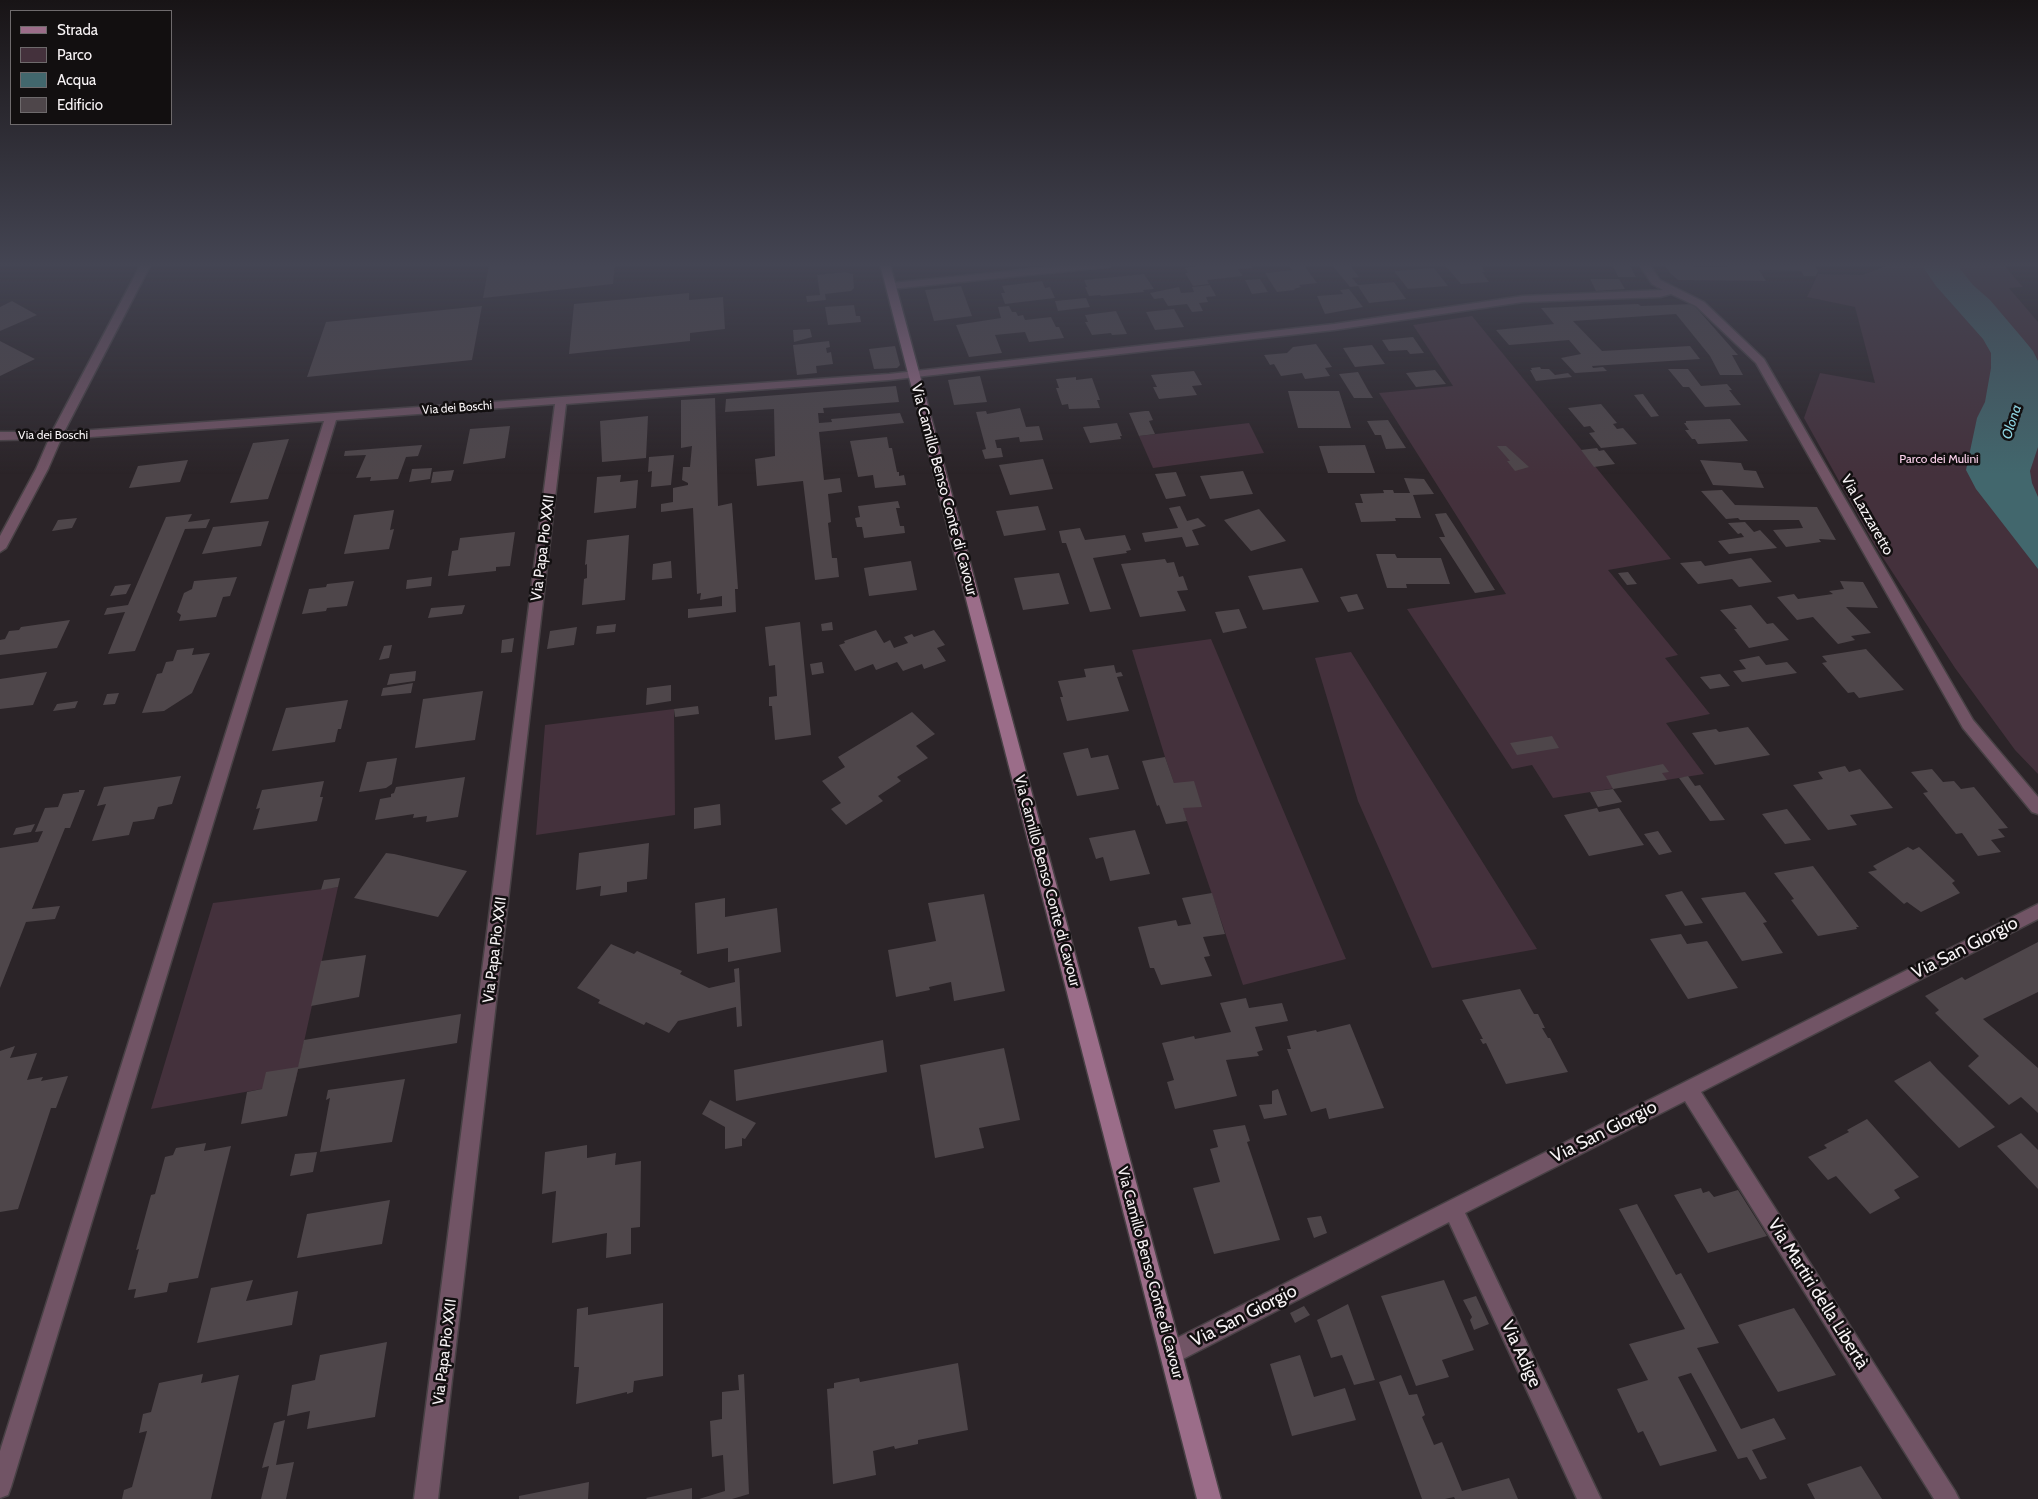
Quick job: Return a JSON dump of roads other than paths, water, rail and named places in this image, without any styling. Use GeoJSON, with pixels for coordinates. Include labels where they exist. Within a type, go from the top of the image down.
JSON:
{"type":"FeatureCollection","features":[{"type":"Feature","properties":{"kind":"street"},"geometry":{"type":"LineString","coordinates":[[0,548],[42,469],[56,435],[109,334]]}},
{"type":"Feature","properties":{"kind":"street","name":"Via Camillo Benso Conte di Cavour"},"geometry":{"type":"LineString","coordinates":[[903,334],[1209,1499]]}},
{"type":"Feature","properties":{"kind":"street","name":"Via dei Boschi"},"geometry":{"type":"LineString","coordinates":[[0,436],[83,435],[889,377],[1263,334]]}},
{"type":"Feature","properties":{"kind":"street","name":"Via Lazzaretto"},"geometry":{"type":"LineString","coordinates":[[1732,334],[1760,361],[1968,724],[2038,808]]}},
{"type":"Feature","properties":{"kind":"street","name":"Via Papa Pio XXII"},"geometry":{"type":"LineString","coordinates":[[426,1499],[561,401]]}},
{"type":"Feature","properties":{"kind":"street"},"geometry":{"type":"LineString","coordinates":[[0,1487],[331,417]]}},
{"type":"Feature","properties":{"kind":"street","name":"Via San Giorgio"},"geometry":{"type":"LineString","coordinates":[[1171,1353],[2038,911]]}},
{"type":"Feature","properties":{"kind":"street","name":"Via Martiri della Libertà"},"geometry":{"type":"LineString","coordinates":[[1688,1089],[1947,1499]]}},
{"type":"Feature","properties":{"kind":"street","name":"Via Adige"},"geometry":{"type":"LineString","coordinates":[[1453,1209],[1589,1499]]}},
{"type":"Feature","properties":{"kind":"water","name":"Olona"},"geometry":{"type":"Polygon","coordinates":[[[1979,334],[2019,334],[2033,351],[2038,361],[2038,447],[2030,471],[2032,483],[2038,497],[2038,569],[1976,489],[1966,470],[1977,418],[1985,402],[1991,368],[1991,353],[1979,334]]]}},
{"type":"Feature","properties":{"kind":"park label","name":"Parco dei Mulini"},"geometry":{"type":"Point","coordinates":[1939,459]}}]}
